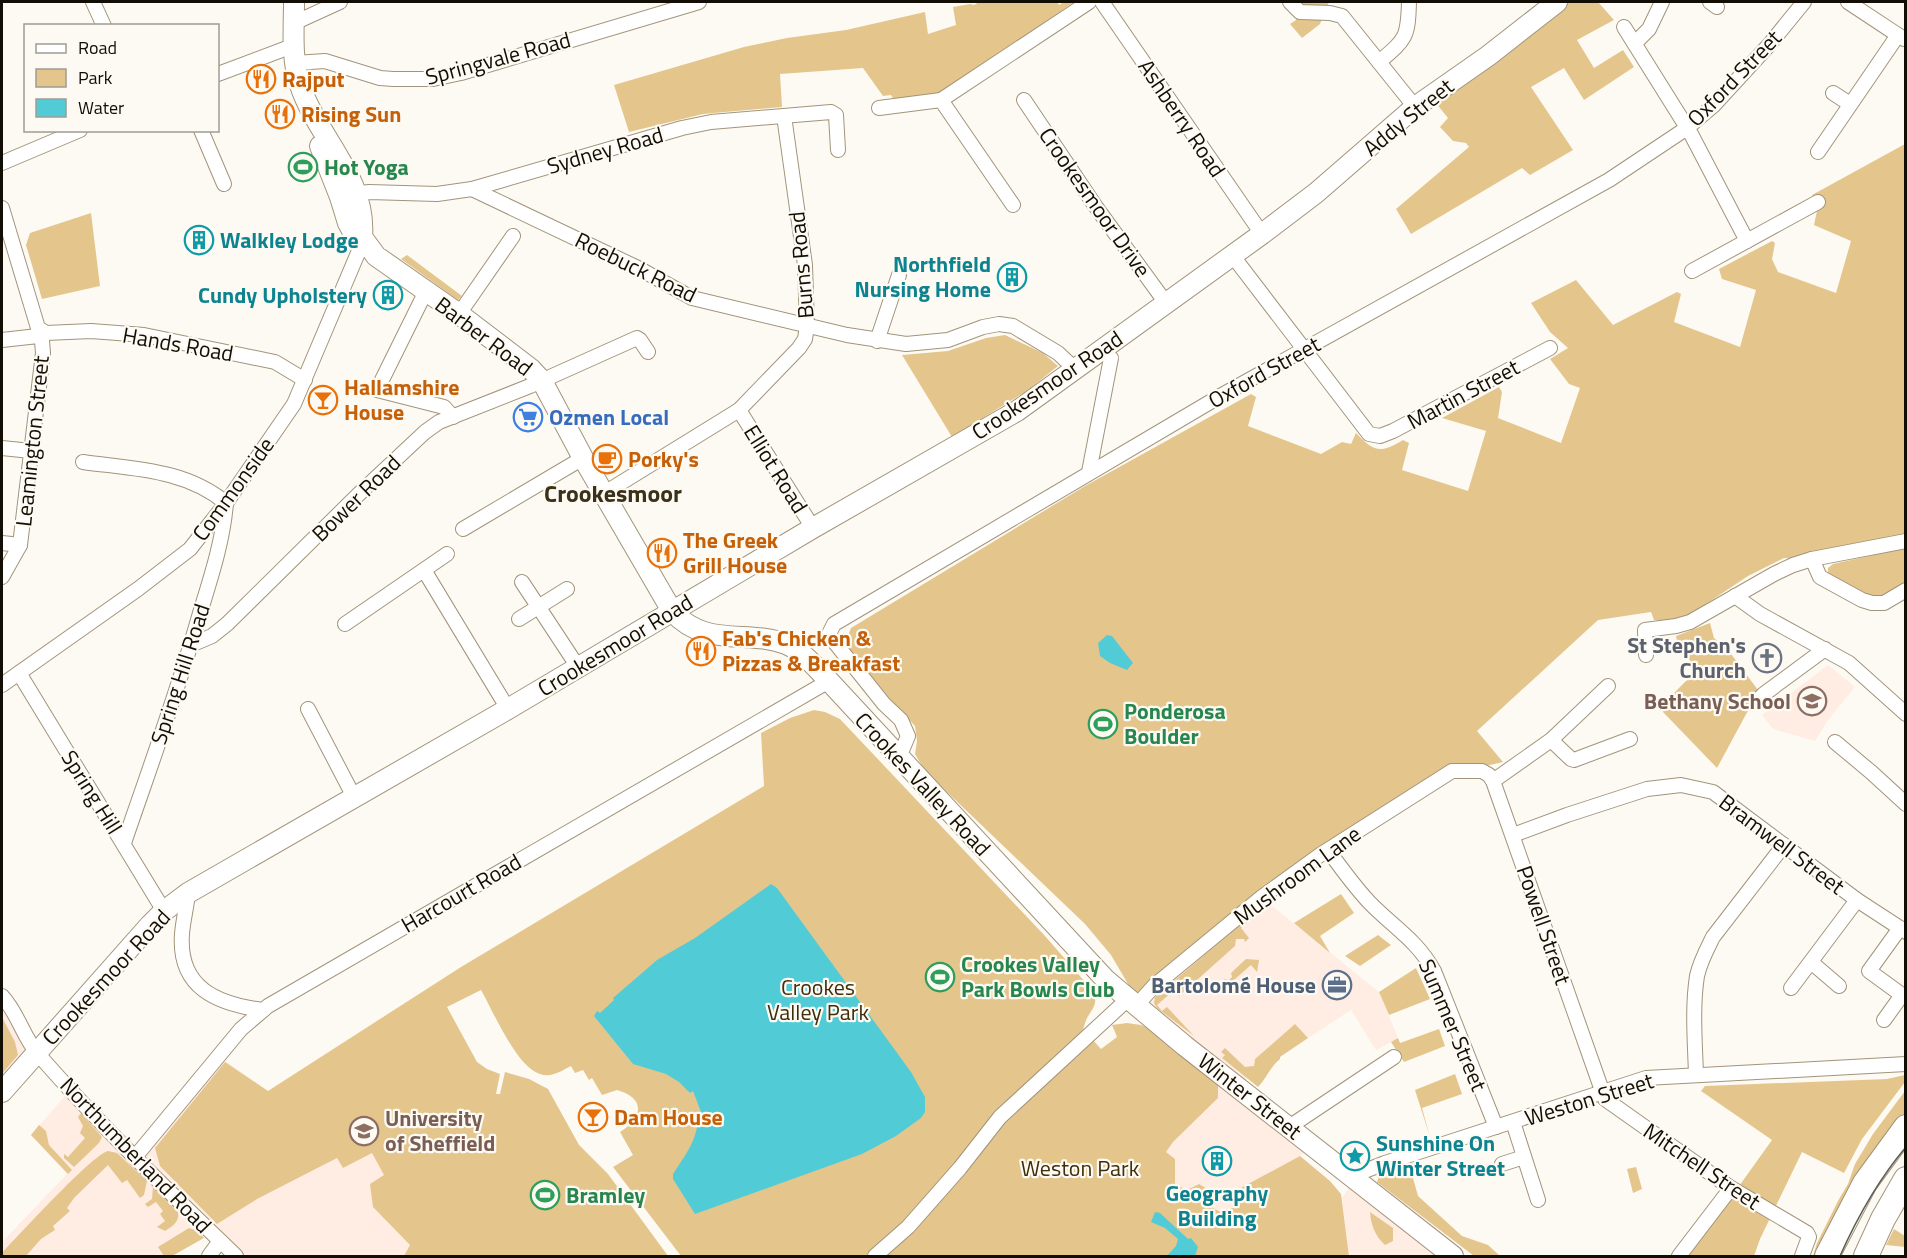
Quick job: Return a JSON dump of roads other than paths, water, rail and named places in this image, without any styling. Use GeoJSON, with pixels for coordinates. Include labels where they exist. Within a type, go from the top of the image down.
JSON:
{"type":"FeatureCollection","features":[{"type":"Feature","properties":{"kind":"highway"},"geometry":{"type":"LineString","coordinates":[[1827,1257],[1865,1183],[1905,1127]]}},
{"type":"Feature","properties":{"kind":"highway"},"geometry":{"type":"LineString","coordinates":[[1866,1257],[1905,1179]]}},
{"type":"Feature","properties":{"kind":"street"},"geometry":{"type":"LineString","coordinates":[[93,2],[103,24]]}},
{"type":"Feature","properties":{"kind":"street"},"geometry":{"type":"LineString","coordinates":[[294,2],[295,54],[299,84],[315,121],[318,141],[349,195],[351,229],[354,234],[362,237]]}},
{"type":"Feature","properties":{"kind":"street"},"geometry":{"type":"LineString","coordinates":[[294,23],[340,2]]}},
{"type":"Feature","properties":{"kind":"street","name":"Springvale Road"},"geometry":{"type":"LineString","coordinates":[[219,74],[295,54],[380,78],[433,79],[461,73],[699,2]]}},
{"type":"Feature","properties":{"kind":"street"},"geometry":{"type":"LineString","coordinates":[[879,108],[941,100],[1089,2]]}},
{"type":"Feature","properties":{"kind":"street","name":"Ashberry Road"},"geometry":{"type":"LineString","coordinates":[[1102,2],[1262,234]]}},
{"type":"Feature","properties":{"kind":"street"},"geometry":{"type":"LineString","coordinates":[[1290,2],[1300,12],[1330,13],[1342,16],[1415,107]]}},
{"type":"Feature","properties":{"kind":"street"},"geometry":{"type":"LineString","coordinates":[[1379,62],[1404,41],[1408,27],[1409,2]]}},
{"type":"Feature","properties":{"kind":"street","name":"Addy Street"},"geometry":{"type":"LineString","coordinates":[[1262,234],[1316,193],[1415,107],[1488,56],[1557,2]]}},
{"type":"Feature","properties":{"kind":"street"},"geometry":{"type":"LineString","coordinates":[[1635,43],[1649,29],[1662,2]]}},
{"type":"Feature","properties":{"kind":"street","name":"Oxford Street"},"geometry":{"type":"LineString","coordinates":[[897,756],[908,736],[901,720],[884,704],[832,639],[830,634],[834,624],[1089,472],[1609,180],[1688,128],[1734,84],[1804,2]]}},
{"type":"Feature","properties":{"kind":"street"},"geometry":{"type":"LineString","coordinates":[[1818,152],[1850,104],[1902,38],[1848,2]]}},
{"type":"Feature","properties":{"kind":"street"},"geometry":{"type":"LineString","coordinates":[[1624,27],[1688,128],[1747,241]]}},
{"type":"Feature","properties":{"kind":"street"},"geometry":{"type":"LineString","coordinates":[[1833,93],[1850,104]]}},
{"type":"Feature","properties":{"kind":"street"},"geometry":{"type":"LineString","coordinates":[[941,100],[1012,205]]}},
{"type":"Feature","properties":{"kind":"street","name":"Crookesmoor Drive"},"geometry":{"type":"LineString","coordinates":[[1024,100],[1096,207],[1166,303]]}},
{"type":"Feature","properties":{"kind":"street","name":"Sydney Road"},"geometry":{"type":"LineString","coordinates":[[349,195],[437,194],[472,189],[682,128],[711,122],[834,112],[838,150]]}},
{"type":"Feature","properties":{"kind":"street","name":"Burns Road"},"geometry":{"type":"LineString","coordinates":[[603,494],[739,410],[805,339],[807,326],[805,265],[784,116]]}},
{"type":"Feature","properties":{"kind":"street"},"geometry":{"type":"LineString","coordinates":[[2,163],[75,132]]}},
{"type":"Feature","properties":{"kind":"street"},"geometry":{"type":"LineString","coordinates":[[202,132],[224,184]]}},
{"type":"Feature","properties":{"kind":"street","name":"Roebuck Road"},"geometry":{"type":"LineString","coordinates":[[472,189],[640,269],[692,298],[807,326],[877,341],[906,344],[948,340],[983,327],[999,324],[1013,326],[1058,353],[1075,369]]}},
{"type":"Feature","properties":{"kind":"street"},"geometry":{"type":"LineString","coordinates":[[1692,271],[1818,202]]}},
{"type":"Feature","properties":{"kind":"street"},"geometry":{"type":"LineString","coordinates":[[2,208],[42,335]]}},
{"type":"Feature","properties":{"kind":"street","name":"Crookesmoor Road"},"geometry":{"type":"LineString","coordinates":[[2,1092],[164,911],[188,892],[508,709],[813,528],[1017,411],[1262,234]]}},
{"type":"Feature","properties":{"kind":"street"},"geometry":{"type":"LineString","coordinates":[[459,315],[513,236]]}},
{"type":"Feature","properties":{"kind":"street","name":"Barber Road"},"geometry":{"type":"LineString","coordinates":[[362,237],[376,256],[531,369],[542,381],[603,494],[672,611]]}},
{"type":"Feature","properties":{"kind":"street","name":"Commonside"},"geometry":{"type":"LineString","coordinates":[[2,685],[172,565],[190,549],[226,502],[294,404],[358,253],[362,237]]}},
{"type":"Feature","properties":{"kind":"street"},"geometry":{"type":"LineString","coordinates":[[1232,255],[1304,350]]}},
{"type":"Feature","properties":{"kind":"street"},"geometry":{"type":"LineString","coordinates":[[877,341],[899,275]]}},
{"type":"Feature","properties":{"kind":"street"},"geometry":{"type":"LineString","coordinates":[[426,291],[377,390],[444,407],[453,417]]}},
{"type":"Feature","properties":{"kind":"street","name":"Hands Road"},"geometry":{"type":"LineString","coordinates":[[2,340],[91,331],[144,335],[275,362],[305,380]]}},
{"type":"Feature","properties":{"kind":"street","name":"Leamington Street"},"geometry":{"type":"LineString","coordinates":[[2,577],[20,545],[43,353],[42,335]]}},
{"type":"Feature","properties":{"kind":"street","name":"Bower Road"},"geometry":{"type":"LineString","coordinates":[[191,645],[212,636],[227,624],[364,489],[439,422],[542,381],[636,338],[648,352]]}},
{"type":"Feature","properties":{"kind":"street","name":"Martin Street"},"geometry":{"type":"LineString","coordinates":[[1304,350],[1369,434],[1376,436],[1393,431],[1550,348]]}},
{"type":"Feature","properties":{"kind":"street"},"geometry":{"type":"LineString","coordinates":[[1089,472],[1111,358]]}},
{"type":"Feature","properties":{"kind":"street","name":"Elliot Road"},"geometry":{"type":"LineString","coordinates":[[739,410],[813,528]]}},
{"type":"Feature","properties":{"kind":"street"},"geometry":{"type":"LineString","coordinates":[[2,448],[30,452]]}},
{"type":"Feature","properties":{"kind":"street"},"geometry":{"type":"LineString","coordinates":[[463,529],[583,458]]}},
{"type":"Feature","properties":{"kind":"street"},"geometry":{"type":"LineString","coordinates":[[83,462],[170,474],[190,480],[226,502]]}},
{"type":"Feature","properties":{"kind":"street","name":"Spring Hill Road"},"geometry":{"type":"LineString","coordinates":[[124,843],[191,645],[225,524],[226,502]]}},
{"type":"Feature","properties":{"kind":"street"},"geometry":{"type":"LineString","coordinates":[[1646,655],[1646,630],[1690,622],[1774,574],[1812,559],[1905,541]]}},
{"type":"Feature","properties":{"kind":"street"},"geometry":{"type":"LineString","coordinates":[[2,543],[20,545]]}},
{"type":"Feature","properties":{"kind":"street"},"geometry":{"type":"LineString","coordinates":[[345,624],[447,554]]}},
{"type":"Feature","properties":{"kind":"street"},"geometry":{"type":"LineString","coordinates":[[1812,559],[1820,578],[1862,600],[1884,603],[1905,590]]}},
{"type":"Feature","properties":{"kind":"street"},"geometry":{"type":"LineString","coordinates":[[424,570],[508,709]]}},
{"type":"Feature","properties":{"kind":"street"},"geometry":{"type":"LineString","coordinates":[[522,582],[578,667]]}},
{"type":"Feature","properties":{"kind":"street"},"geometry":{"type":"LineString","coordinates":[[519,619],[567,589]]}},
{"type":"Feature","properties":{"kind":"street"},"geometry":{"type":"LineString","coordinates":[[1735,596],[1760,614],[1849,663],[1905,714]]}},
{"type":"Feature","properties":{"kind":"street","name":"Crookes Valley Road"},"geometry":{"type":"LineString","coordinates":[[672,611],[689,626],[702,632],[784,644],[795,648],[829,681],[1106,980],[1136,1006]]}},
{"type":"Feature","properties":{"kind":"street"},"geometry":{"type":"LineString","coordinates":[[1757,701],[1825,649]]}},
{"type":"Feature","properties":{"kind":"street","name":"Spring Hill"},"geometry":{"type":"LineString","coordinates":[[19,673],[164,911]]}},
{"type":"Feature","properties":{"kind":"street","name":"Harcourt Road"},"geometry":{"type":"LineString","coordinates":[[135,1157],[218,1056],[263,1010],[428,912],[829,681]]}},
{"type":"Feature","properties":{"kind":"street"},"geometry":{"type":"LineString","coordinates":[[1493,781],[1551,740],[1608,686]]}},
{"type":"Feature","properties":{"kind":"street"},"geometry":{"type":"LineString","coordinates":[[308,709],[354,797]]}},
{"type":"Feature","properties":{"kind":"street"},"geometry":{"type":"LineString","coordinates":[[1551,740],[1574,760],[1630,739]]}},
{"type":"Feature","properties":{"kind":"street"},"geometry":{"type":"LineString","coordinates":[[1835,742],[1872,772],[1905,804]]}},
{"type":"Feature","properties":{"kind":"street","name":"Mushroom Lane"},"geometry":{"type":"LineString","coordinates":[[875,1257],[908,1227],[960,1168],[991,1126],[1136,1006],[1154,986],[1254,903],[1328,850],[1452,771],[1472,769],[1482,771],[1493,781]]}},
{"type":"Feature","properties":{"kind":"street","name":"Powell Street"},"geometry":{"type":"LineString","coordinates":[[1493,781],[1602,1093]]}},
{"type":"Feature","properties":{"kind":"street","name":"Bramwell Street"},"geometry":{"type":"LineString","coordinates":[[1513,835],[1647,789],[1681,785],[1713,792],[1857,900],[1903,930]]}},
{"type":"Feature","properties":{"kind":"street"},"geometry":{"type":"LineString","coordinates":[[1696,1075],[1695,996],[1698,974],[1705,952],[1713,936],[1784,844]]}},
{"type":"Feature","properties":{"kind":"street","name":"Summer Street"},"geometry":{"type":"LineString","coordinates":[[1328,850],[1368,902],[1417,945],[1427,958],[1434,970],[1496,1127]]}},
{"type":"Feature","properties":{"kind":"street"},"geometry":{"type":"LineString","coordinates":[[188,892],[182,949],[191,976],[208,994],[221,1001],[263,1010]]}},
{"type":"Feature","properties":{"kind":"street"},"geometry":{"type":"LineString","coordinates":[[1791,988],[1857,900]]}},
{"type":"Feature","properties":{"kind":"street"},"geometry":{"type":"LineString","coordinates":[[1884,1020],[1902,994],[1869,971],[1903,930]]}},
{"type":"Feature","properties":{"kind":"street"},"geometry":{"type":"LineString","coordinates":[[1811,962],[1839,986]]}},
{"type":"Feature","properties":{"kind":"street","name":"Northumberland Road"},"geometry":{"type":"LineString","coordinates":[[2,996],[15,1013],[37,1053],[135,1157],[236,1256]]}},
{"type":"Feature","properties":{"kind":"street","name":"Winter Street"},"geometry":{"type":"LineString","coordinates":[[1136,1006],[1453,1257]]}},
{"type":"Feature","properties":{"kind":"street"},"geometry":{"type":"LineString","coordinates":[[1289,1127],[1394,1057]]}},
{"type":"Feature","properties":{"kind":"street","name":"Weston Street"},"geometry":{"type":"LineString","coordinates":[[1355,1179],[1362,1172],[1385,1163],[1646,1078],[1905,1064]]}},
{"type":"Feature","properties":{"kind":"street","name":"Mitchell Street"},"geometry":{"type":"LineString","coordinates":[[1602,1093],[1611,1105],[1731,1188],[1807,1233],[1809,1237],[1802,1257]]}},
{"type":"Feature","properties":{"kind":"street"},"geometry":{"type":"LineString","coordinates":[[1513,1122],[1538,1200]]}},
{"type":"Feature","properties":{"kind":"street"},"geometry":{"type":"LineString","coordinates":[[1502,1164],[1524,1158]]}},
{"type":"Feature","properties":{"kind":"street"},"geometry":{"type":"LineString","coordinates":[[1679,1257],[1731,1188]]}},
{"type":"Feature","properties":{"kind":"street"},"geometry":{"type":"LineString","coordinates":[[209,1257],[220,1241]]}},
{"type":"Feature","properties":{"kind":"water"},"geometry":{"type":"Polygon","coordinates":[[[1107,635],[1112,636],[1133,663],[1127,670],[1100,656],[1098,643],[1107,635]]]}},
{"type":"Feature","properties":{"kind":"water"},"geometry":{"type":"Polygon","coordinates":[[[771,884],[777,888],[911,1072],[925,1097],[925,1112],[921,1118],[896,1136],[862,1154],[695,1214],[673,1179],[673,1174],[694,1138],[698,1113],[701,1112],[693,1091],[690,1093],[666,1074],[633,1064],[594,1016],[657,960],[695,938],[771,884]]]}},
{"type":"Feature","properties":{"kind":"water"},"geometry":{"type":"Polygon","coordinates":[[[1155,1212],[1160,1213],[1188,1239],[1191,1238],[1198,1247],[1195,1256],[1167,1256],[1176,1246],[1178,1239],[1165,1228],[1151,1222],[1155,1212]]]}},
{"type":"Feature","properties":{"kind":"tram line"},"geometry":{"type":"LineString","coordinates":[[1840,1256],[1869,1200],[1906,1147]]}},
{"type":"Feature","properties":{"kind":"place","name":"Rajput"},"geometry":{"type":"Point","coordinates":[261,79]}},
{"type":"Feature","properties":{"kind":"place","name":"Rising Sun"},"geometry":{"type":"Point","coordinates":[280,114]}},
{"type":"Feature","properties":{"kind":"place","name":"Hot Yoga"},"geometry":{"type":"Point","coordinates":[303,167]}},
{"type":"Feature","properties":{"kind":"place","name":"Walkley Lodge"},"geometry":{"type":"Point","coordinates":[199,240]}},
{"type":"Feature","properties":{"kind":"place","name":"Northfield Nursing Home"},"geometry":{"type":"Point","coordinates":[1012,277]}},
{"type":"Feature","properties":{"kind":"place","name":"Cundy Upholstery"},"geometry":{"type":"Point","coordinates":[388,295]}},
{"type":"Feature","properties":{"kind":"place","name":"Hallamshire House"},"geometry":{"type":"Point","coordinates":[323,400]}},
{"type":"Feature","properties":{"kind":"place","name":"Ozmen Local"},"geometry":{"type":"Point","coordinates":[528,417]}},
{"type":"Feature","properties":{"kind":"place","name":"Porky's"},"geometry":{"type":"Point","coordinates":[607,459]}},
{"type":"Feature","properties":{"kind":"place","name":"The Greek Grill House"},"geometry":{"type":"Point","coordinates":[662,553]}},
{"type":"Feature","properties":{"kind":"place","name":"Fab's Chicken & Pizzas & Breakfast"},"geometry":{"type":"Point","coordinates":[701,651]}},
{"type":"Feature","properties":{"kind":"place","name":"St Stephen's Church"},"geometry":{"type":"Point","coordinates":[1767,658]}},
{"type":"Feature","properties":{"kind":"place","name":"Bethany School"},"geometry":{"type":"Point","coordinates":[1812,701]}},
{"type":"Feature","properties":{"kind":"place","name":"Ponderosa Boulder"},"geometry":{"type":"Point","coordinates":[1103,724]}},
{"type":"Feature","properties":{"kind":"place","name":"Crookes Valley Park Bowls Club"},"geometry":{"type":"Point","coordinates":[940,977]}},
{"type":"Feature","properties":{"kind":"place","name":"Bartolomé House"},"geometry":{"type":"Point","coordinates":[1337,985]}},
{"type":"Feature","properties":{"kind":"place","name":"Dam House"},"geometry":{"type":"Point","coordinates":[593,1117]}},
{"type":"Feature","properties":{"kind":"place","name":"University of Sheffield"},"geometry":{"type":"Point","coordinates":[364,1131]}},
{"type":"Feature","properties":{"kind":"place","name":"Sunshine On Winter Street"},"geometry":{"type":"Point","coordinates":[1355,1156]}},
{"type":"Feature","properties":{"kind":"place","name":"Geography Building"},"geometry":{"type":"Point","coordinates":[1217,1161]}},
{"type":"Feature","properties":{"kind":"place","name":"Bramley"},"geometry":{"type":"Point","coordinates":[545,1195]}},
{"type":"Feature","properties":{"kind":"district","name":"Crookesmoor"},"geometry":{"type":"Point","coordinates":[613,493]}},
{"type":"Feature","properties":{"kind":"park label","name":"Crookes Valley Park"},"geometry":{"type":"Point","coordinates":[818,1000]}},
{"type":"Feature","properties":{"kind":"park label","name":"Weston Park"},"geometry":{"type":"Point","coordinates":[1080,1168]}}]}
